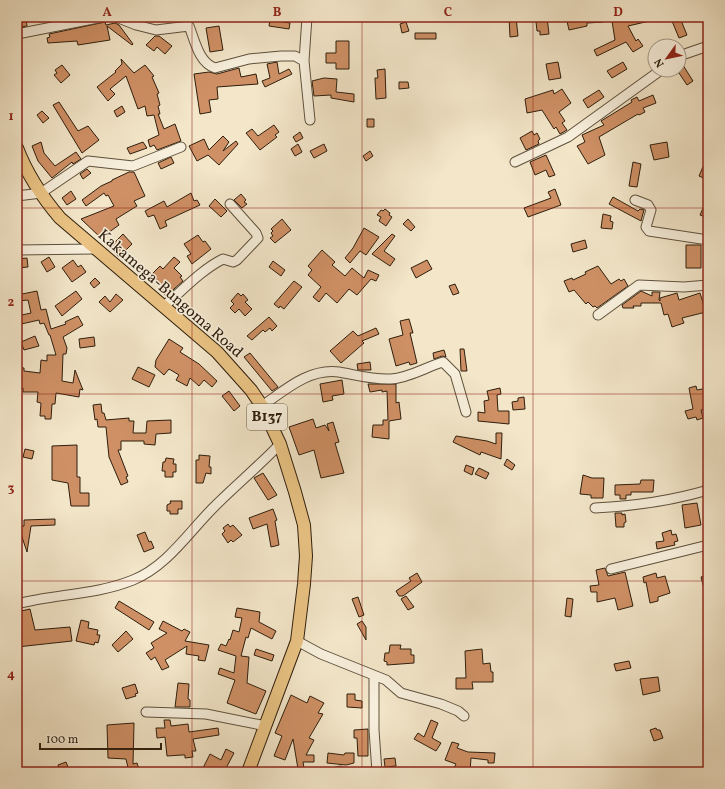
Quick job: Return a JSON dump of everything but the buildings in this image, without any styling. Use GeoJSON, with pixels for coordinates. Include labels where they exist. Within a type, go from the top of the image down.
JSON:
{"type":"FeatureCollection","features":[{"type":"Feature","properties":{"kind":"main road","name":"Kakamega-Bungoma Road"},"geometry":{"type":"LineString","coordinates":[[17,148],[30,178],[60,218],[94,249],[217,352],[251,390],[262,406],[280,444],[296,492],[304,525],[306,556],[304,584],[297,641],[248,772]]}},
{"type":"Feature","properties":{"kind":"street"},"geometry":{"type":"LineString","coordinates":[[17,34],[103,17]]}},
{"type":"Feature","properties":{"kind":"street"},"geometry":{"type":"LineString","coordinates":[[116,17],[136,25],[156,30],[189,26],[202,58],[210,66],[215,68],[249,59],[281,56],[295,56],[304,61]]}},
{"type":"Feature","properties":{"kind":"street"},"geometry":{"type":"LineString","coordinates":[[307,17],[304,61],[310,120]]}},
{"type":"Feature","properties":{"kind":"street"},"geometry":{"type":"LineString","coordinates":[[687,53],[708,46]]}},
{"type":"Feature","properties":{"kind":"street"},"geometry":{"type":"LineString","coordinates":[[515,162],[568,137],[649,78]]}},
{"type":"Feature","properties":{"kind":"street"},"geometry":{"type":"LineString","coordinates":[[17,196],[41,193],[88,161],[133,166],[181,147]]}},
{"type":"Feature","properties":{"kind":"street"},"geometry":{"type":"LineString","coordinates":[[635,200],[648,204],[651,210],[646,227],[649,231],[708,240]]}},
{"type":"Feature","properties":{"kind":"street"},"geometry":{"type":"LineString","coordinates":[[163,307],[218,262],[223,259],[233,262],[237,260],[258,238],[256,233],[230,204]]}},
{"type":"Feature","properties":{"kind":"street"},"geometry":{"type":"LineString","coordinates":[[17,250],[94,249]]}},
{"type":"Feature","properties":{"kind":"street"},"geometry":{"type":"LineString","coordinates":[[598,315],[639,285],[684,287],[708,285]]}},
{"type":"Feature","properties":{"kind":"street"},"geometry":{"type":"LineString","coordinates":[[262,406],[300,380],[313,374],[336,372],[390,379],[403,378],[443,362],[455,374],[466,412]]}},
{"type":"Feature","properties":{"kind":"street"},"geometry":{"type":"LineString","coordinates":[[17,604],[36,599],[106,588],[133,580],[154,569],[215,505],[264,461],[280,444]]}},
{"type":"Feature","properties":{"kind":"street"},"geometry":{"type":"LineString","coordinates":[[595,508],[635,506],[663,502],[708,490]]}},
{"type":"Feature","properties":{"kind":"street"},"geometry":{"type":"LineString","coordinates":[[610,569],[708,545]]}},
{"type":"Feature","properties":{"kind":"street"},"geometry":{"type":"LineString","coordinates":[[297,641],[321,654],[374,677],[386,680],[401,693],[458,710],[464,716]]}},
{"type":"Feature","properties":{"kind":"street"},"geometry":{"type":"LineString","coordinates":[[374,677],[374,730],[377,772]]}},
{"type":"Feature","properties":{"kind":"street"},"geometry":{"type":"LineString","coordinates":[[146,712],[206,714],[266,726]]}}]}
